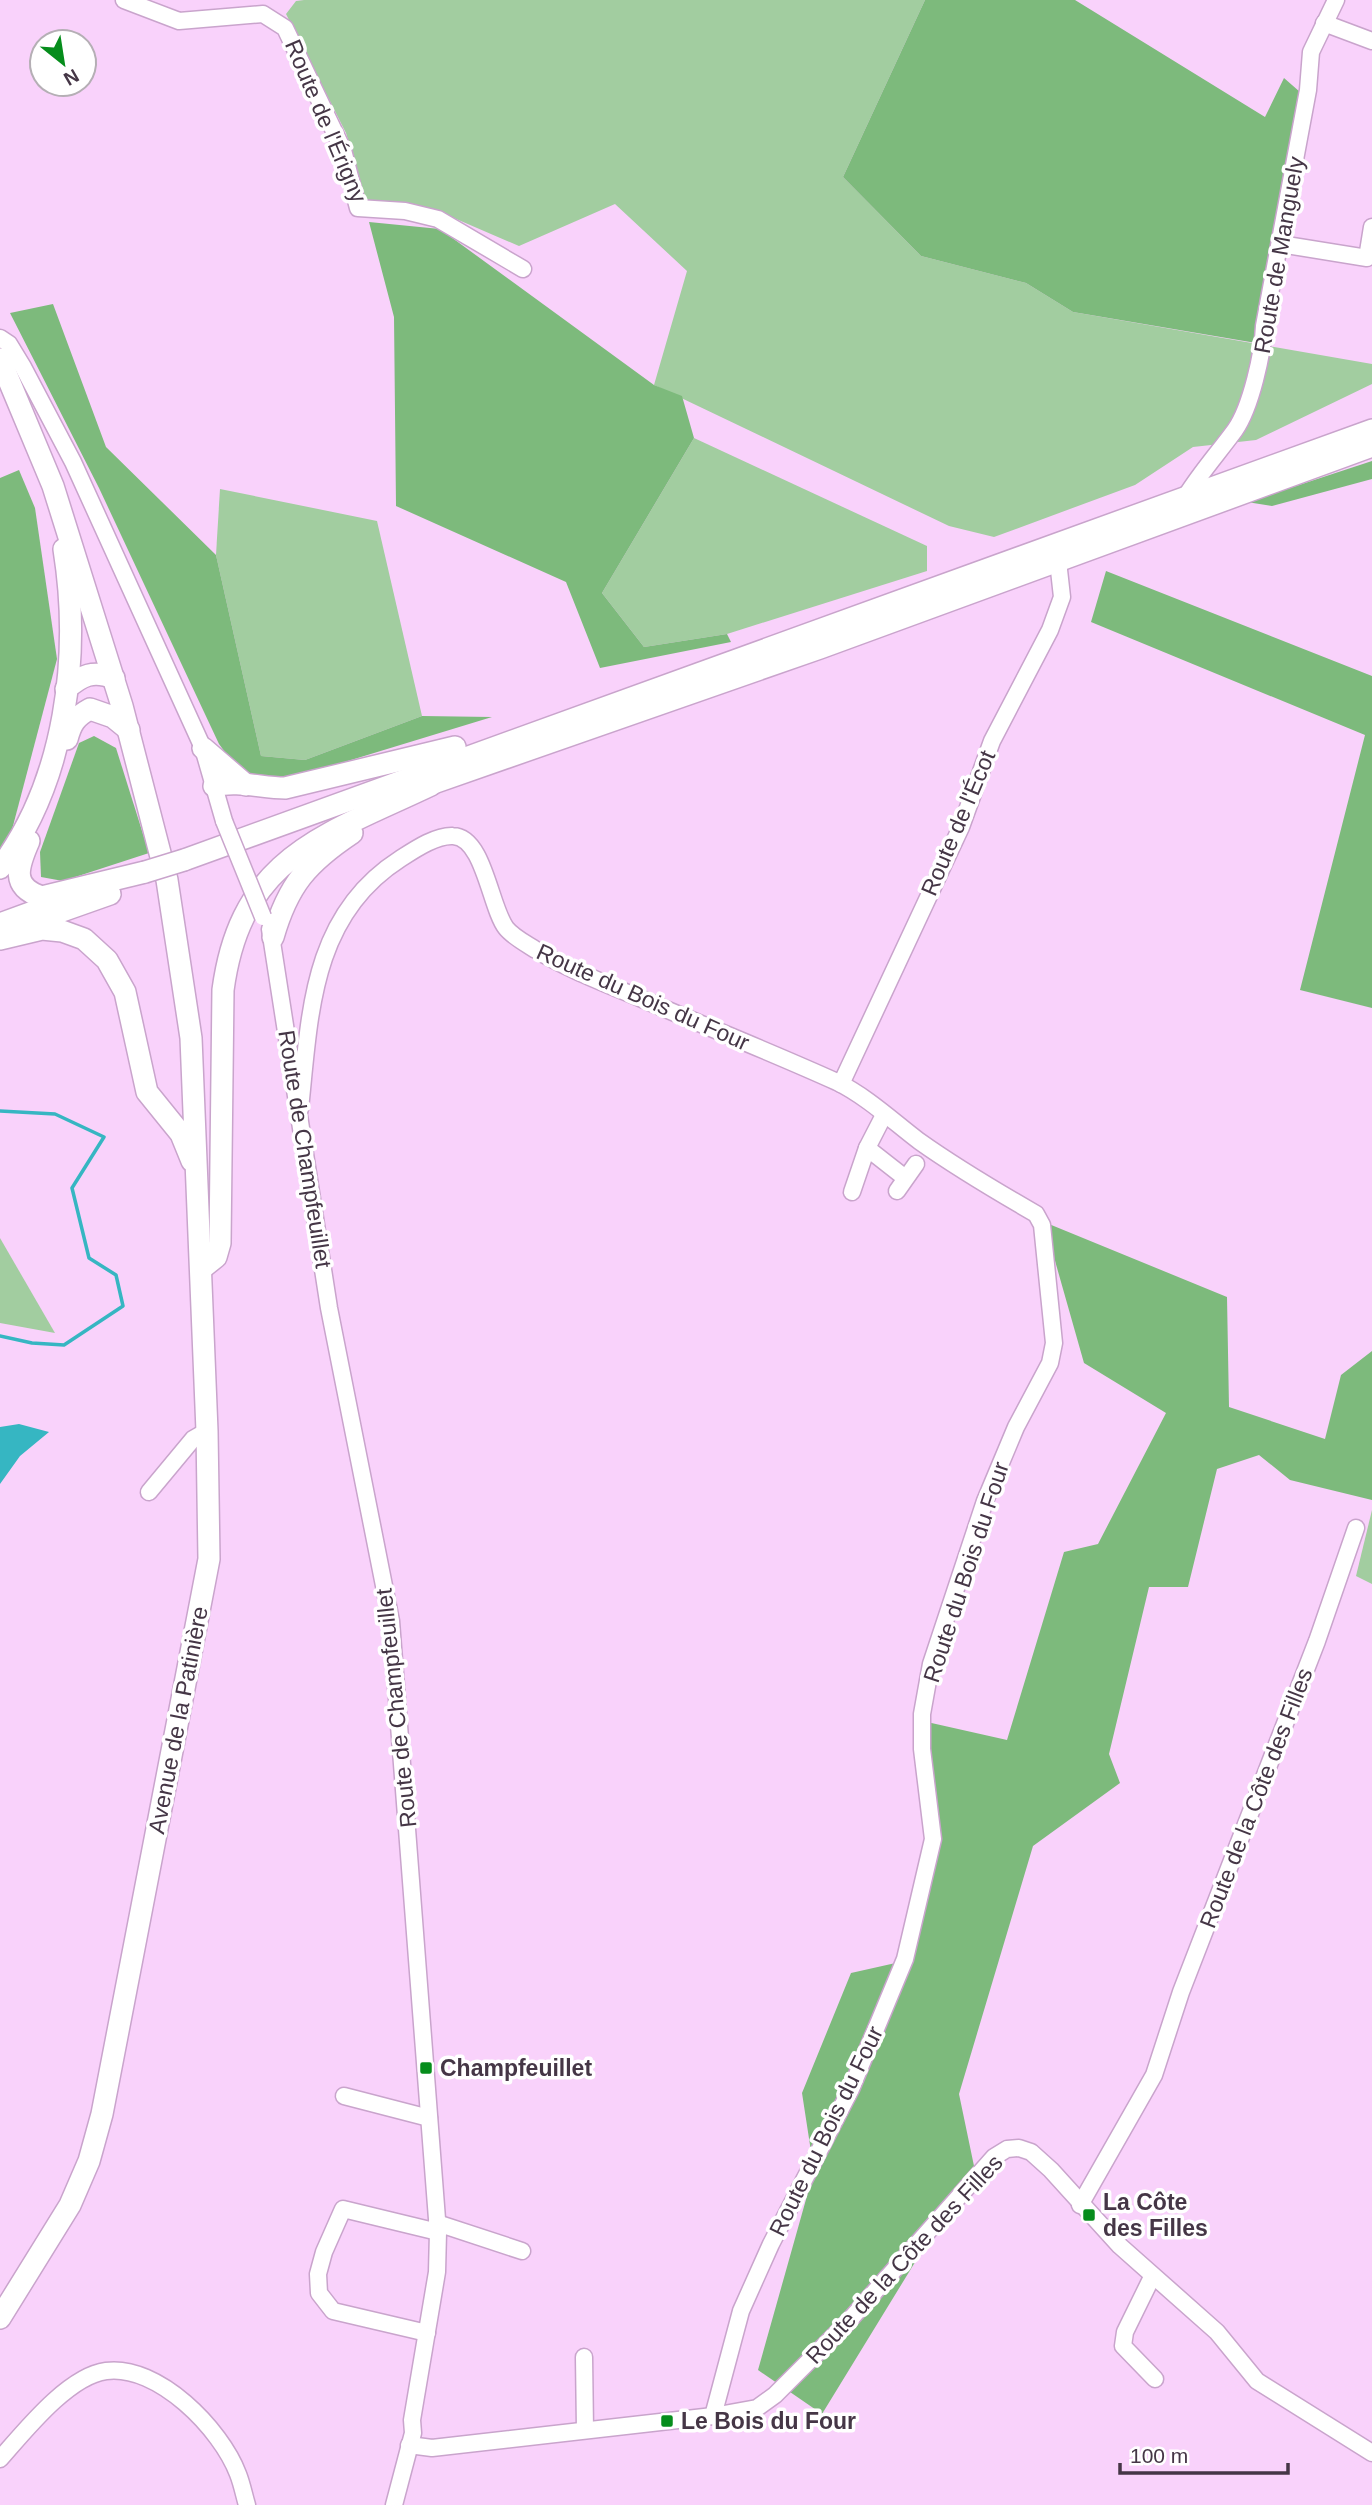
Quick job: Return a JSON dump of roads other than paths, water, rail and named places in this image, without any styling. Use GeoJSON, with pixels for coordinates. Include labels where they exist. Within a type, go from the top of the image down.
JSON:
{"type":"FeatureCollection","features":[{"type":"Feature","properties":{"kind":"main road"},"geometry":{"type":"LineString","coordinates":[[0,359],[53,486],[65,556],[70,626],[66,689],[51,764],[36,808],[16,848],[0,868]]}},
{"type":"Feature","properties":{"kind":"main road"},"geometry":{"type":"LineString","coordinates":[[0,932],[154,878],[185,863],[578,714],[1372,430]]}},
{"type":"Feature","properties":{"kind":"main road"},"geometry":{"type":"LineString","coordinates":[[185,863],[439,781],[820,648],[1372,446]]}},
{"type":"Feature","properties":{"kind":"main road","name":"Avenue de la Patinière"},"geometry":{"type":"LineString","coordinates":[[0,2318],[70,2205],[89,2161],[102,2114],[209,1559],[207,1431],[191,1038],[154,878],[129,730],[53,486]]}},
{"type":"Feature","properties":{"kind":"main road"},"geometry":{"type":"LineString","coordinates":[[66,689],[86,674],[98,672],[114,678]]}},
{"type":"Feature","properties":{"kind":"main road"},"geometry":{"type":"LineString","coordinates":[[129,730],[113,717],[90,709],[72,724],[53,786],[19,871],[23,887],[43,897],[154,878]]}},
{"type":"Feature","properties":{"kind":"main road"},"geometry":{"type":"LineString","coordinates":[[214,786],[229,783],[285,788],[578,714]]}},
{"type":"Feature","properties":{"kind":"main road"},"geometry":{"type":"LineString","coordinates":[[204,748],[226,771],[248,786]]}},
{"type":"Feature","properties":{"kind":"main road"},"geometry":{"type":"LineString","coordinates":[[201,1269],[216,1257],[219,1243],[223,990],[228,953],[237,926],[262,886],[280,867],[342,825],[439,781]]}},
{"type":"Feature","properties":{"kind":"main road"},"geometry":{"type":"LineString","coordinates":[[273,937],[284,900],[303,874],[347,836],[400,800]]}},
{"type":"Feature","properties":{"kind":"main road"},"geometry":{"type":"LineString","coordinates":[[0,923],[154,878]]}},
{"type":"Feature","properties":{"kind":"main road"},"geometry":{"type":"LineString","coordinates":[[0,939],[42,929],[62,931],[84,939],[107,960],[125,992],[147,1092],[154,1104],[181,1134],[198,1174]]}},
{"type":"Feature","properties":{"kind":"main road"},"geometry":{"type":"LineString","coordinates":[[154,1104],[167,1107],[181,1103],[194,1092]]}},
{"type":"Feature","properties":{"kind":"street","name":"Route de l'Érigny"},"geometry":{"type":"LineString","coordinates":[[124,0],[179,20],[263,14],[285,28],[343,150],[358,208],[405,211],[438,219],[523,269]]}},
{"type":"Feature","properties":{"kind":"street","name":"Route de Manguely"},"geometry":{"type":"LineString","coordinates":[[1186,496],[1206,464],[1236,428],[1263,352],[1264,326],[1308,90],[1311,52],[1336,0]]}},
{"type":"Feature","properties":{"kind":"street"},"geometry":{"type":"LineString","coordinates":[[1324,23],[1372,41]]}},
{"type":"Feature","properties":{"kind":"street"},"geometry":{"type":"LineString","coordinates":[[1280,244],[1369,258],[1372,227]]}},
{"type":"Feature","properties":{"kind":"street","name":"Route de Champfeuillet"},"geometry":{"type":"LineString","coordinates":[[0,338],[9,344],[23,367],[73,462],[204,748],[224,821],[273,937],[329,1308],[391,1621],[438,2227],[437,2272],[409,2445],[394,2505]]}},
{"type":"Feature","properties":{"kind":"street","name":"Route de l'Écot"},"geometry":{"type":"LineString","coordinates":[[841,1084],[961,827],[992,741],[1050,630],[1062,597],[1058,561]]}},
{"type":"Feature","properties":{"kind":"street","name":"Route du Bois du Four"},"geometry":{"type":"LineString","coordinates":[[300,1109],[312,1013],[327,944],[333,929],[358,896],[392,864],[413,850],[454,836],[467,840],[475,850],[499,915],[507,929],[519,939],[551,959],[612,987],[841,1084],[963,1173],[1036,1214],[1042,1225],[1054,1343],[1050,1363],[1016,1427],[985,1500],[931,1664],[922,1714],[922,1749],[933,1839],[905,1959],[851,2089],[771,2244],[741,2311],[713,2416]]}},
{"type":"Feature","properties":{"kind":"street"},"geometry":{"type":"LineString","coordinates":[[852,1192],[867,1148],[884,1115]]}},
{"type":"Feature","properties":{"kind":"street"},"geometry":{"type":"LineString","coordinates":[[867,1148],[900,1184],[916,1164]]}},
{"type":"Feature","properties":{"kind":"street"},"geometry":{"type":"LineString","coordinates":[[149,1492],[193,1439],[207,1431]]}},
{"type":"Feature","properties":{"kind":"street","name":"Route de la Côte des Filles"},"geometry":{"type":"LineString","coordinates":[[409,2445],[432,2448],[713,2416],[757,2407],[775,2395],[847,2323],[994,2157],[1007,2149],[1019,2148],[1031,2152],[1051,2170],[1080,2205],[1154,2075],[1181,1992],[1317,1641],[1356,1528]]}},
{"type":"Feature","properties":{"kind":"street"},"geometry":{"type":"LineString","coordinates":[[344,2096],[429,2118]]}},
{"type":"Feature","properties":{"kind":"street"},"geometry":{"type":"LineString","coordinates":[[1080,2205],[1152,2277],[1216,2332],[1257,2381],[1372,2453]]}},
{"type":"Feature","properties":{"kind":"street"},"geometry":{"type":"LineString","coordinates":[[427,2333],[333,2311],[319,2293],[318,2274],[324,2252],[343,2209],[438,2227],[522,2251]]}},
{"type":"Feature","properties":{"kind":"street"},"geometry":{"type":"LineString","coordinates":[[1152,2277],[1125,2332],[1124,2346],[1155,2379]]}},
{"type":"Feature","properties":{"kind":"street"},"geometry":{"type":"LineString","coordinates":[[584,2357],[585,2430]]}},
{"type":"Feature","properties":{"kind":"street"},"geometry":{"type":"LineString","coordinates":[[0,2459],[44,2410],[82,2380],[105,2371],[128,2373],[150,2380],[188,2404],[219,2441],[238,2473],[247,2505]]}},
{"type":"Feature","properties":{"kind":"waterway"},"geometry":{"type":"LineString","coordinates":[[0,1111],[55,1114],[104,1137],[72,1188],[89,1258],[116,1275],[123,1306],[64,1345],[32,1343],[0,1336]]}},
{"type":"Feature","properties":{"kind":"place","name":"Champfeuillet"},"geometry":{"type":"Point","coordinates":[426,2068]}},
{"type":"Feature","properties":{"kind":"place","name":"La Côte des Filles"},"geometry":{"type":"Point","coordinates":[1089,2215]}},
{"type":"Feature","properties":{"kind":"place","name":"Le Bois du Four"},"geometry":{"type":"Point","coordinates":[667,2421]}}]}
